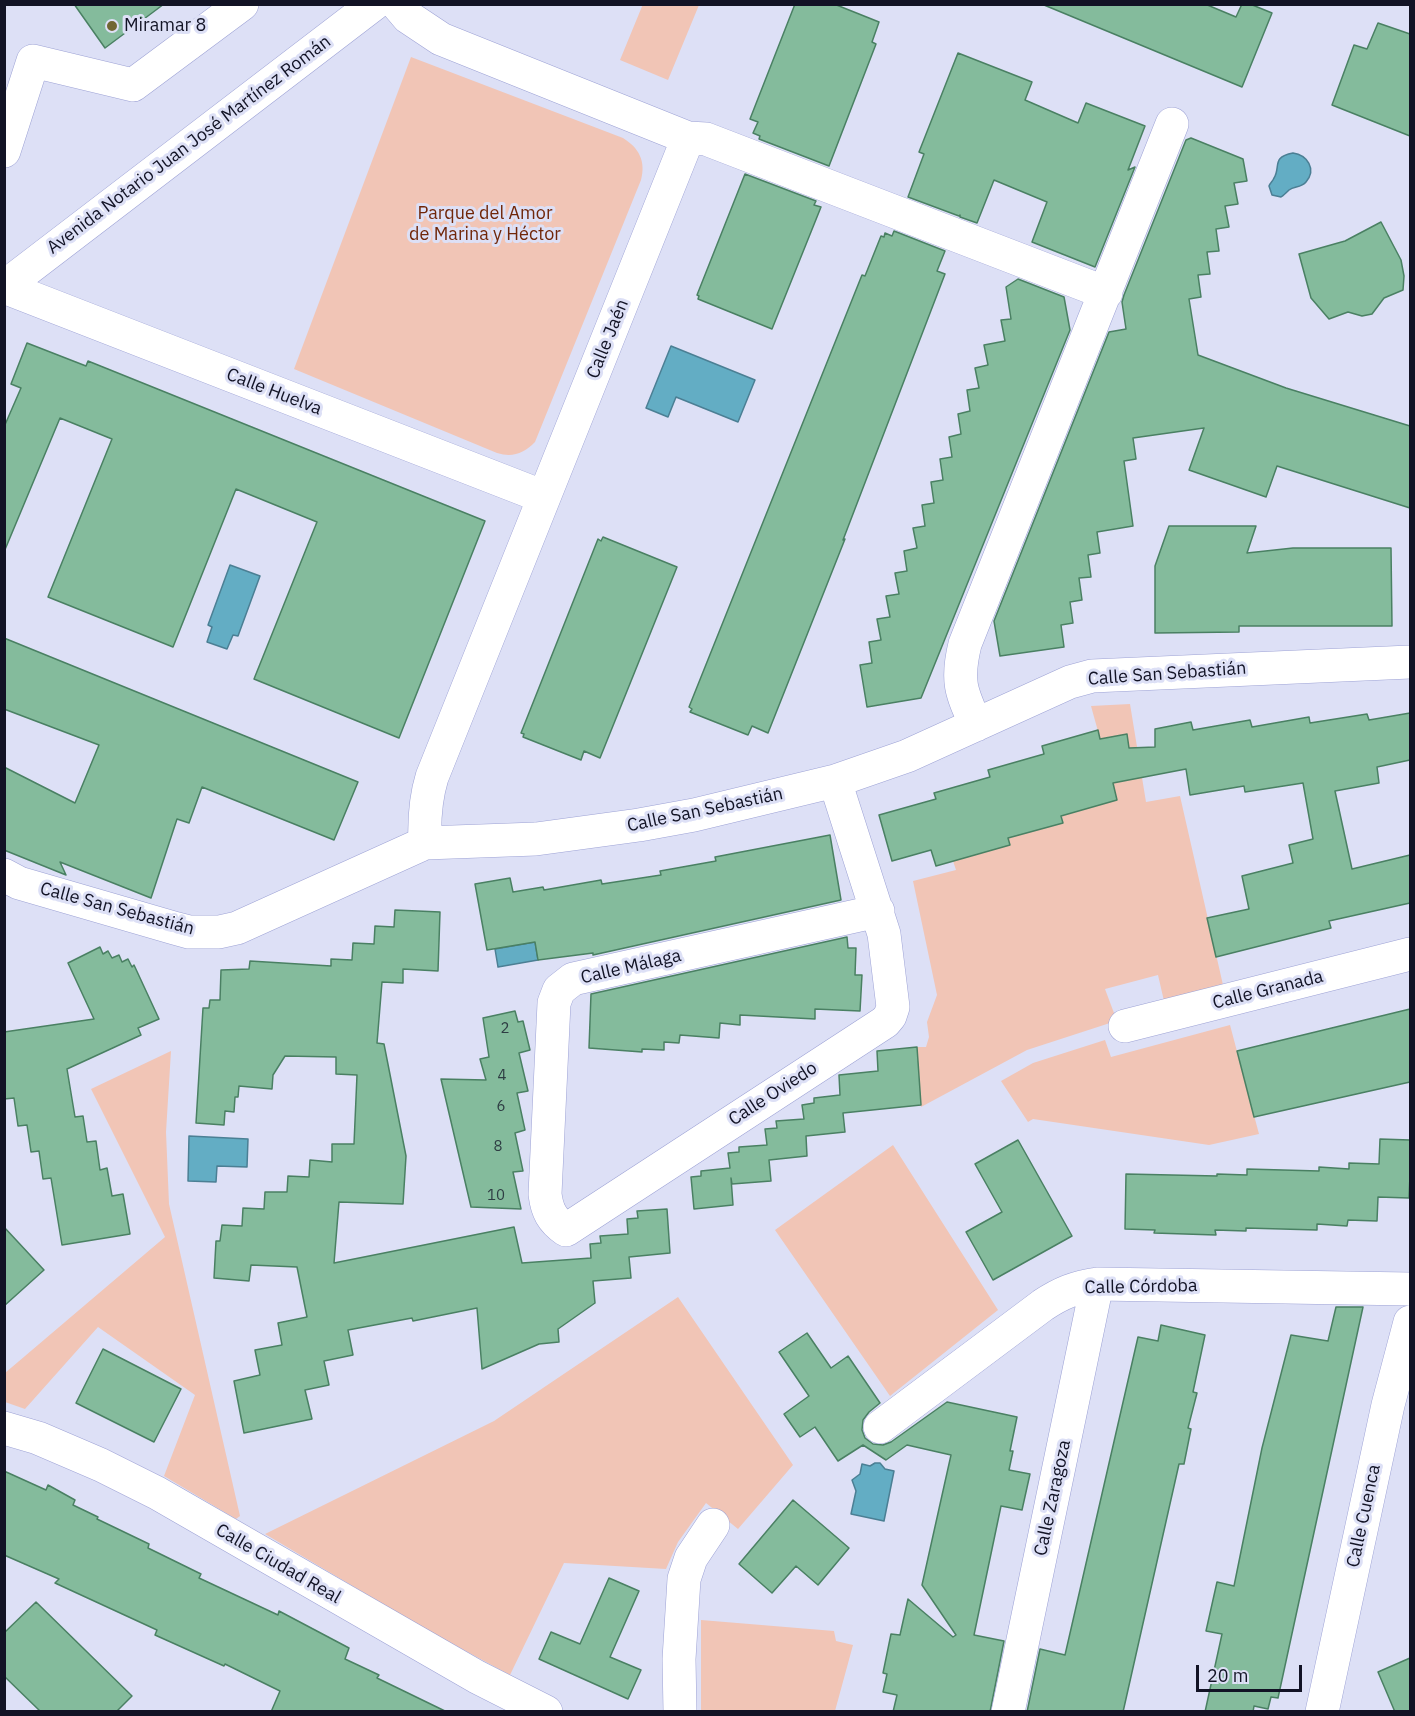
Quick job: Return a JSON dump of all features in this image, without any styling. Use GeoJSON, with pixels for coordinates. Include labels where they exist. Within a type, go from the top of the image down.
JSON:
{"type":"FeatureCollection","features":[{"type":"Feature","properties":{"kind":"street"},"geometry":{"type":"LineString","coordinates":[[4,151],[33,61],[133,85],[242,4]]}},
{"type":"Feature","properties":{"kind":"street","name":"Avenida Notario Juan José Martínez Román"},"geometry":{"type":"LineString","coordinates":[[5,287],[374,4]]}},
{"type":"Feature","properties":{"kind":"street"},"geometry":{"type":"LineString","coordinates":[[397,4],[408,17],[441,39],[688,138],[706,139],[1106,293]]}},
{"type":"Feature","properties":{"kind":"street"},"geometry":{"type":"LineString","coordinates":[[976,724],[962,695],[960,669],[965,644],[1172,124]]}},
{"type":"Feature","properties":{"kind":"street","name":"Calle Jaén"},"geometry":{"type":"LineString","coordinates":[[425,843],[426,797],[432,777],[688,138]]}},
{"type":"Feature","properties":{"kind":"street","name":"Calle Huelva"},"geometry":{"type":"LineString","coordinates":[[5,287],[544,497]]}},
{"type":"Feature","properties":{"kind":"street","name":"Calle San Sebastián"},"geometry":{"type":"LineString","coordinates":[[4,875],[19,883],[189,932],[219,932],[237,928],[269,915],[425,843],[536,839],[639,825],[694,815],[835,781],[907,756],[1070,682],[1092,676],[1410,662]]}},
{"type":"Feature","properties":{"kind":"street","name":"Calle Oviedo"},"geometry":{"type":"LineString","coordinates":[[566,1230],[885,1022],[890,1016],[893,1007],[884,934],[835,781]]}},
{"type":"Feature","properties":{"kind":"street","name":"Calle Málaga"},"geometry":{"type":"LineString","coordinates":[[566,1230],[551,1217],[545,1194],[554,1003],[559,990],[573,979],[878,911]]}},
{"type":"Feature","properties":{"kind":"street","name":"Calle Granada"},"geometry":{"type":"LineString","coordinates":[[1125,1026],[1410,954]]}},
{"type":"Feature","properties":{"kind":"street","name":"Calle Córdoba"},"geometry":{"type":"LineString","coordinates":[[880,1427],[1062,1293],[1079,1287],[1097,1284],[1410,1289]]}},
{"type":"Feature","properties":{"kind":"street","name":"Calle Zaragoza"},"geometry":{"type":"LineString","coordinates":[[1008,1712],[1097,1284]]}},
{"type":"Feature","properties":{"kind":"street","name":"Calle Cuenca"},"geometry":{"type":"LineString","coordinates":[[1322,1712],[1388,1405],[1410,1322]]}},
{"type":"Feature","properties":{"kind":"street","name":"Calle Ciudad Real"},"geometry":{"type":"LineString","coordinates":[[4,1428],[38,1438],[101,1465],[147,1489],[477,1677],[546,1712]]}},
{"type":"Feature","properties":{"kind":"street"},"geometry":{"type":"LineString","coordinates":[[680,1712],[684,1579],[691,1558],[713,1525]]}},
{"type":"Feature","properties":{"kind":"green space"},"geometry":{"type":"Polygon","coordinates":[[[643,4],[699,5],[668,80],[620,60],[643,4]]]}},
{"type":"Feature","properties":{"kind":"green space","name":"Parque del Amor de Marina y Héctor"},"geometry":{"type":"Polygon","coordinates":[[[411,57],[623,138],[633,146],[642,161],[641,180],[535,442],[518,454],[497,453],[294,369],[411,57]]]}},
{"type":"Feature","properties":{"kind":"green space"},"geometry":{"type":"Polygon","coordinates":[[[1130,704],[1146,802],[1180,796],[1223,985],[1164,1001],[1158,975],[1105,989],[1114,1013],[1110,1023],[1027,1050],[921,1107],[917,1047],[926,1047],[929,1037],[927,1022],[937,995],[913,881],[956,870],[953,861],[1009,845],[1008,838],[1063,823],[1062,816],[1117,800],[1091,706],[1130,704]]]}},
{"type":"Feature","properties":{"kind":"green space"},"geometry":{"type":"Polygon","coordinates":[[[1230,1025],[1259,1134],[1209,1145],[1033,1119],[1028,1122],[1001,1081],[1033,1063],[1105,1040],[1111,1057],[1230,1025]]]}},
{"type":"Feature","properties":{"kind":"green space"},"geometry":{"type":"Polygon","coordinates":[[[171,1051],[166,1132],[169,1204],[240,1516],[236,1519],[164,1476],[195,1395],[98,1327],[25,1409],[5,1402],[5,1373],[165,1237],[91,1089],[171,1051]]]}},
{"type":"Feature","properties":{"kind":"green space"},"geometry":{"type":"Polygon","coordinates":[[[893,1145],[998,1310],[890,1396],[775,1230],[893,1145]]]}},
{"type":"Feature","properties":{"kind":"green space"},"geometry":{"type":"Polygon","coordinates":[[[678,1297],[793,1465],[738,1529],[706,1503],[678,1542],[666,1569],[564,1563],[510,1675],[425,1629],[265,1534],[494,1421],[678,1297]]]}},
{"type":"Feature","properties":{"kind":"green space"},"geometry":{"type":"Polygon","coordinates":[[[701,1620],[834,1631],[836,1641],[853,1645],[835,1711],[701,1711],[701,1620]]]}},
{"type":"Feature","properties":{"kind":"water"},"geometry":{"type":"Polygon","coordinates":[[[1293,153],[1298,154],[1309,163],[1311,172],[1309,177],[1304,184],[1291,189],[1281,197],[1272,195],[1269,186],[1276,174],[1279,160],[1293,153]]]}},
{"type":"Feature","properties":{"kind":"water"},"geometry":{"type":"Polygon","coordinates":[[[671,346],[755,380],[738,422],[676,397],[668,417],[646,408],[671,346]]]}},
{"type":"Feature","properties":{"kind":"water"},"geometry":{"type":"Polygon","coordinates":[[[230,565],[260,576],[238,636],[233,635],[227,649],[207,642],[212,627],[208,625],[230,565]]]}},
{"type":"Feature","properties":{"kind":"water"},"geometry":{"type":"Polygon","coordinates":[[[535,942],[538,960],[498,967],[495,949],[535,942]]]}},
{"type":"Feature","properties":{"kind":"water"},"geometry":{"type":"Polygon","coordinates":[[[189,1136],[248,1139],[247,1167],[217,1166],[216,1182],[188,1181],[189,1136]]]}},
{"type":"Feature","properties":{"kind":"water"},"geometry":{"type":"Polygon","coordinates":[[[880,1463],[885,1469],[894,1471],[884,1521],[851,1514],[856,1491],[852,1480],[860,1474],[862,1464],[870,1466],[880,1463]]]}},
{"type":"Feature","properties":{"kind":"building","name":"Miramar 8"},"geometry":{"type":"Polygon","coordinates":[[[74,4],[164,4],[105,48],[74,4]]]}},
{"type":"Feature","properties":{"kind":"building"},"geometry":{"type":"Polygon","coordinates":[[[795,4],[834,4],[879,22],[872,42],[876,44],[829,166],[759,139],[760,136],[753,133],[758,122],[750,119],[795,4]]]}},
{"type":"Feature","properties":{"kind":"building"},"geometry":{"type":"Polygon","coordinates":[[[1205,4],[1236,17],[1242,4],[1250,4],[1272,13],[1242,87],[1044,5],[1205,4]]]}},
{"type":"Feature","properties":{"kind":"building"},"geometry":{"type":"Polygon","coordinates":[[[1378,23],[1410,34],[1410,136],[1332,105],[1354,45],[1367,49],[1378,23]]]}},
{"type":"Feature","properties":{"kind":"building"},"geometry":{"type":"Polygon","coordinates":[[[958,53],[1032,82],[1025,100],[1078,123],[1086,103],[1145,126],[1128,170],[1135,167],[1095,267],[1032,242],[1047,202],[994,180],[977,223],[908,197],[924,154],[919,152],[958,53]]]}},
{"type":"Feature","properties":{"kind":"building"},"geometry":{"type":"Polygon","coordinates":[[[1191,138],[1243,159],[1247,181],[1234,183],[1238,204],[1225,206],[1229,227],[1216,229],[1219,251],[1207,252],[1210,274],[1198,275],[1201,297],[1189,299],[1198,355],[1286,388],[1410,426],[1410,508],[1277,466],[1266,497],[1189,470],[1204,428],[1133,438],[1136,459],[1124,461],[1133,526],[1097,532],[1100,553],[1088,555],[1091,577],[1079,578],[1082,600],[1070,602],[1073,623],[1061,625],[1064,647],[1000,656],[994,621],[1109,332],[1126,329],[1122,302],[1124,295],[1186,140],[1191,138]]]}},
{"type":"Feature","properties":{"kind":"building"},"geometry":{"type":"Polygon","coordinates":[[[745,174],[816,201],[814,205],[821,207],[772,329],[698,299],[697,295],[745,174]]]}},
{"type":"Feature","properties":{"kind":"building"},"geometry":{"type":"Polygon","coordinates":[[[1381,222],[1401,260],[1404,276],[1403,290],[1384,298],[1372,314],[1362,316],[1348,312],[1329,319],[1311,298],[1299,254],[1345,241],[1381,222]]]}},
{"type":"Feature","properties":{"kind":"building"},"geometry":{"type":"Polygon","coordinates":[[[894,231],[945,251],[937,271],[945,274],[843,540],[845,539],[768,733],[752,726],[748,735],[690,712],[692,709],[689,707],[862,275],[865,276],[881,236],[884,237],[885,233],[892,236],[894,231]]]}},
{"type":"Feature","properties":{"kind":"building"},"geometry":{"type":"Polygon","coordinates":[[[1018,279],[1064,297],[1070,330],[921,698],[867,707],[860,665],[872,663],[869,642],[881,640],[877,619],[890,617],[886,596],[899,594],[895,573],[907,571],[904,551],[917,548],[913,528],[925,526],[922,505],[934,503],[931,482],[943,480],[940,459],[952,457],[949,437],[961,434],[958,414],[970,411],[967,390],[979,388],[975,368],[988,365],[984,345],[1005,341],[1001,320],[1011,319],[1006,287],[1018,279]]]}},
{"type":"Feature","properties":{"kind":"building"},"geometry":{"type":"Polygon","coordinates":[[[27,343],[86,366],[88,361],[485,521],[399,738],[254,679],[317,522],[236,489],[173,647],[48,597],[112,439],[60,418],[4,552],[4,427],[21,388],[11,384],[27,343]]]}},
{"type":"Feature","properties":{"kind":"building"},"geometry":{"type":"Polygon","coordinates":[[[1169,526],[1256,526],[1247,553],[1293,548],[1391,548],[1392,626],[1239,626],[1239,632],[1155,633],[1155,566],[1169,526]]]}},
{"type":"Feature","properties":{"kind":"building"},"geometry":{"type":"Polygon","coordinates":[[[603,537],[677,567],[600,758],[584,751],[581,760],[523,737],[524,734],[521,733],[598,539],[601,541],[603,537]]]}},
{"type":"Feature","properties":{"kind":"building"},"geometry":{"type":"Polygon","coordinates":[[[4,638],[358,782],[334,840],[202,787],[189,823],[177,819],[151,898],[60,862],[66,875],[4,850],[4,767],[75,803],[99,745],[4,709],[4,638]]]}},
{"type":"Feature","properties":{"kind":"building"},"geometry":{"type":"Polygon","coordinates":[[[1410,713],[1410,760],[1377,767],[1379,783],[1335,791],[1352,869],[1410,855],[1410,903],[1329,921],[1331,928],[1216,957],[1207,918],[1249,909],[1242,876],[1293,863],[1289,845],[1313,839],[1303,783],[1245,792],[1244,786],[1190,795],[1186,769],[1113,783],[1117,800],[1061,816],[1063,823],[1008,838],[1010,845],[936,866],[931,850],[892,861],[879,815],[936,799],[934,793],[990,777],[988,770],[1044,754],[1042,746],[1098,730],[1100,739],[1127,734],[1129,748],[1155,747],[1155,729],[1191,722],[1193,730],[1250,720],[1252,727],[1309,717],[1310,723],[1367,714],[1369,720],[1410,713]]]}},
{"type":"Feature","properties":{"kind":"building"},"geometry":{"type":"Polygon","coordinates":[[[830,835],[841,900],[593,955],[593,953],[538,960],[535,942],[487,950],[475,884],[510,878],[513,892],[543,887],[544,890],[601,880],[602,884],[661,875],[660,871],[716,861],[715,857],[830,835]]]}},
{"type":"Feature","properties":{"kind":"building"},"geometry":{"type":"Polygon","coordinates":[[[395,910],[440,912],[438,971],[403,969],[403,983],[382,982],[377,1043],[384,1044],[406,1156],[403,1204],[339,1202],[334,1263],[514,1227],[522,1263],[591,1258],[590,1244],[601,1243],[600,1236],[628,1234],[627,1219],[638,1218],[637,1211],[667,1209],[670,1253],[629,1257],[631,1278],[593,1281],[595,1303],[558,1329],[559,1342],[539,1344],[482,1369],[477,1308],[413,1321],[412,1318],[348,1330],[353,1355],[324,1361],[329,1385],[305,1390],[312,1419],[244,1433],[234,1381],[260,1375],[255,1350],[282,1345],[278,1323],[307,1317],[297,1267],[251,1265],[249,1281],[214,1278],[216,1241],[220,1241],[222,1225],[242,1226],[243,1208],[264,1209],[265,1192],[287,1192],[288,1176],[309,1177],[310,1160],[332,1162],[332,1144],[354,1144],[357,1075],[336,1074],[336,1057],[285,1056],[273,1075],[272,1089],[239,1086],[238,1097],[235,1097],[234,1112],[225,1111],[224,1125],[196,1123],[203,1008],[209,1008],[210,1000],[220,1000],[221,970],[249,969],[250,961],[331,966],[331,959],[352,960],[353,943],[374,944],[375,926],[394,927],[395,910]]]}},
{"type":"Feature","properties":{"kind":"building"},"geometry":{"type":"Polygon","coordinates":[[[847,937],[848,948],[856,948],[855,975],[862,975],[860,1011],[815,1009],[815,1019],[740,1015],[740,1025],[720,1023],[719,1038],[680,1035],[679,1043],[664,1042],[664,1050],[642,1049],[642,1052],[589,1048],[591,994],[847,937]]]}},
{"type":"Feature","properties":{"kind":"building"},"geometry":{"type":"Polygon","coordinates":[[[100,947],[103,954],[108,951],[112,958],[119,955],[122,962],[128,959],[132,967],[134,965],[159,1019],[138,1028],[141,1035],[67,1069],[75,1117],[83,1116],[87,1142],[96,1141],[100,1170],[107,1168],[112,1196],[123,1194],[130,1234],[62,1245],[51,1178],[43,1179],[39,1151],[31,1152],[27,1125],[18,1126],[14,1098],[4,1099],[4,1032],[94,1019],[68,963],[100,947]]]}},
{"type":"Feature","properties":{"kind":"building"},"geometry":{"type":"Polygon","coordinates":[[[1410,1009],[1410,1082],[1254,1117],[1237,1051],[1410,1009]]]}},
{"type":"Feature","properties":{"kind":"building"},"geometry":{"type":"Polygon","coordinates":[[[515,1011],[518,1022],[523,1021],[530,1050],[519,1053],[528,1091],[517,1093],[525,1130],[515,1133],[523,1171],[513,1172],[521,1209],[471,1207],[441,1079],[486,1080],[480,1059],[489,1057],[483,1018],[515,1011]]]}},
{"type":"Feature","properties":{"kind":"building"},"geometry":{"type":"Polygon","coordinates":[[[917,1047],[921,1105],[843,1113],[845,1132],[806,1136],[807,1156],[769,1160],[771,1181],[732,1184],[731,1178],[733,1205],[694,1209],[691,1177],[701,1176],[701,1171],[730,1168],[728,1153],[739,1152],[739,1147],[767,1145],[765,1129],[777,1128],[776,1121],[804,1119],[802,1105],[814,1103],[814,1098],[840,1095],[839,1075],[878,1071],[877,1051],[917,1047]]]}},
{"type":"Feature","properties":{"kind":"building"},"geometry":{"type":"Polygon","coordinates":[[[1380,1139],[1410,1140],[1410,1175],[1409,1198],[1378,1197],[1377,1221],[1348,1220],[1347,1226],[1317,1224],[1317,1230],[1246,1228],[1246,1231],[1215,1230],[1216,1235],[1154,1233],[1155,1230],[1125,1229],[1126,1174],[1217,1176],[1217,1174],[1247,1175],[1247,1169],[1319,1171],[1319,1167],[1349,1169],[1349,1163],[1379,1164],[1380,1139]]]}},
{"type":"Feature","properties":{"kind":"building"},"geometry":{"type":"Polygon","coordinates":[[[1018,1140],[1072,1236],[993,1280],[966,1232],[1002,1212],[975,1164],[1018,1140]]]}},
{"type":"Feature","properties":{"kind":"building"},"geometry":{"type":"Polygon","coordinates":[[[4,1227],[44,1270],[4,1306],[4,1227]]]}},
{"type":"Feature","properties":{"kind":"building"},"geometry":{"type":"Polygon","coordinates":[[[1336,1307],[1363,1307],[1278,1698],[1271,1697],[1268,1709],[1254,1706],[1253,1712],[1205,1712],[1222,1634],[1206,1631],[1217,1582],[1234,1586],[1262,1448],[1291,1335],[1328,1341],[1336,1307]]]}},
{"type":"Feature","properties":{"kind":"building"},"geometry":{"type":"Polygon","coordinates":[[[1161,1325],[1205,1335],[1193,1392],[1197,1393],[1188,1428],[1191,1429],[1184,1464],[1179,1464],[1123,1712],[1027,1712],[1040,1649],[1065,1655],[1138,1337],[1158,1341],[1161,1325]]]}},
{"type":"Feature","properties":{"kind":"building"},"geometry":{"type":"Polygon","coordinates":[[[807,1333],[831,1368],[848,1356],[880,1403],[863,1420],[862,1430],[865,1438],[873,1444],[883,1445],[891,1442],[947,1402],[1017,1417],[1010,1451],[1013,1451],[1009,1470],[1030,1474],[1022,1510],[1001,1506],[974,1635],[1004,1641],[990,1712],[893,1712],[897,1695],[883,1692],[887,1674],[883,1673],[891,1634],[900,1635],[908,1599],[953,1637],[956,1635],[922,1585],[951,1455],[907,1445],[886,1460],[863,1445],[838,1461],[815,1427],[800,1437],[784,1414],[809,1396],[779,1352],[807,1333]]]}},
{"type":"Feature","properties":{"kind":"building"},"geometry":{"type":"Polygon","coordinates":[[[103,1349],[181,1389],[154,1442],[76,1403],[103,1349]]]}},
{"type":"Feature","properties":{"kind":"building"},"geometry":{"type":"Polygon","coordinates":[[[4,1471],[46,1490],[48,1485],[75,1500],[73,1505],[98,1517],[97,1519],[149,1544],[148,1548],[201,1574],[199,1578],[278,1615],[279,1611],[349,1648],[345,1659],[379,1675],[377,1678],[447,1712],[271,1712],[280,1691],[225,1664],[224,1666],[155,1635],[157,1630],[55,1583],[59,1579],[4,1555],[4,1471]]]}},
{"type":"Feature","properties":{"kind":"building"},"geometry":{"type":"Polygon","coordinates":[[[793,1500],[849,1548],[818,1585],[796,1566],[772,1593],[739,1564],[793,1500]]]}},
{"type":"Feature","properties":{"kind":"building"},"geometry":{"type":"Polygon","coordinates":[[[609,1578],[639,1591],[610,1657],[641,1670],[628,1699],[539,1659],[551,1632],[580,1644],[609,1578]]]}},
{"type":"Feature","properties":{"kind":"building"},"geometry":{"type":"Polygon","coordinates":[[[36,1602],[132,1696],[116,1712],[41,1712],[4,1676],[4,1633],[36,1602]]]}},
{"type":"Feature","properties":{"kind":"building"},"geometry":{"type":"Polygon","coordinates":[[[1410,1658],[1410,1712],[1395,1712],[1378,1672],[1410,1658]]]}},
{"type":"Feature","properties":{"kind":"place","name":"Miramar 8"},"geometry":{"type":"Point","coordinates":[112,26]}}]}
